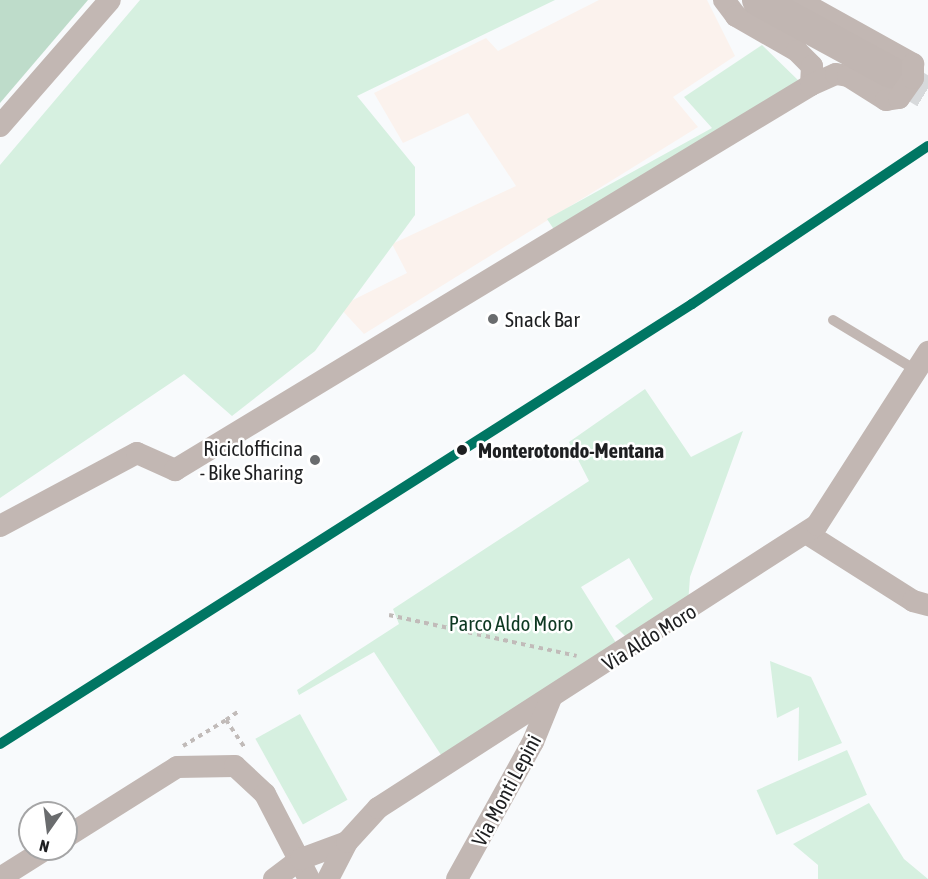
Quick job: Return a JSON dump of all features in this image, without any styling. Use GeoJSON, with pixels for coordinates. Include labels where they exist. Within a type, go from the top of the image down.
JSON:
{"type":"FeatureCollection","features":[{"type":"Feature","properties":{"kind":"main road"},"geometry":{"type":"LineString","coordinates":[[758,0],[899,80]]}},
{"type":"Feature","properties":{"kind":"street"},"geometry":{"type":"LineString","coordinates":[[0,126],[110,0]]}},
{"type":"Feature","properties":{"kind":"street"},"geometry":{"type":"LineString","coordinates":[[724,0],[736,16],[797,51],[812,66],[811,85]]}},
{"type":"Feature","properties":{"kind":"street"},"geometry":{"type":"LineString","coordinates":[[798,0],[899,80]]}},
{"type":"Feature","properties":{"kind":"street"},"geometry":{"type":"LineString","coordinates":[[0,526],[137,453],[175,470],[811,85],[836,74],[899,80]]}},
{"type":"Feature","properties":{"kind":"street","name":"Via Aldo Moro"},"geometry":{"type":"LineString","coordinates":[[328,879],[347,842],[378,808],[594,671],[817,525],[924,367]]}},
{"type":"Feature","properties":{"kind":"street"},"geometry":{"type":"LineString","coordinates":[[806,533],[928,605]]}},
{"type":"Feature","properties":{"kind":"street","name":"Via Monti Lepini"},"geometry":{"type":"LineString","coordinates":[[457,879],[533,742],[551,698]]}},
{"type":"Feature","properties":{"kind":"street"},"geometry":{"type":"LineString","coordinates":[[78,829],[177,766],[208,763],[235,766],[265,794],[305,869]]}},
{"type":"Feature","properties":{"kind":"street"},"geometry":{"type":"LineString","coordinates":[[274,879],[305,869],[347,842]]}},
{"type":"Feature","properties":{"kind":"street"},"geometry":{"type":"LineString","coordinates":[[0,878],[27,861]]}},
{"type":"Feature","properties":{"kind":"lane"},"geometry":{"type":"LineString","coordinates":[[833,320],[924,367]]}},
{"type":"Feature","properties":{"kind":"path"},"geometry":{"type":"LineString","coordinates":[[389,615],[586,658],[594,671]]}},
{"type":"Feature","properties":{"kind":"path"},"geometry":{"type":"LineString","coordinates":[[226,720],[239,711]]}},
{"type":"Feature","properties":{"kind":"shaded area"},"geometry":{"type":"Polygon","coordinates":[[[599,0],[707,0],[735,56],[673,97],[698,127],[364,334],[339,307],[407,273],[392,244],[516,186],[468,113],[403,143],[374,93],[486,38],[498,51],[599,0]]]}},
{"type":"Feature","properties":{"kind":"green space"},"geometry":{"type":"Polygon","coordinates":[[[0,0],[88,0],[0,103],[0,0]]]}},
{"type":"Feature","properties":{"kind":"green space"},"geometry":{"type":"Polygon","coordinates":[[[140,0],[555,0],[357,96],[415,167],[415,215],[315,351],[232,416],[184,374],[0,498],[0,165],[140,0]]]}},
{"type":"Feature","properties":{"kind":"green space"},"geometry":{"type":"Polygon","coordinates":[[[762,45],[801,83],[555,231],[547,219],[712,128],[684,97],[762,45]]]}},
{"type":"Feature","properties":{"kind":"green space","name":"Parco Aldo Moro"},"geometry":{"type":"Polygon","coordinates":[[[645,389],[691,457],[743,431],[690,577],[688,604],[631,642],[615,626],[653,599],[629,558],[581,587],[618,646],[443,758],[374,652],[299,695],[297,690],[399,624],[393,609],[589,481],[569,442],[645,389]]]}},
{"type":"Feature","properties":{"kind":"green space"},"geometry":{"type":"Polygon","coordinates":[[[770,661],[811,677],[842,743],[798,761],[799,707],[777,718],[770,661]]]}},
{"type":"Feature","properties":{"kind":"green space"},"geometry":{"type":"Polygon","coordinates":[[[300,714],[348,800],[303,824],[255,739],[300,714]]]}},
{"type":"Feature","properties":{"kind":"green space"},"geometry":{"type":"Polygon","coordinates":[[[847,750],[867,795],[776,835],[757,790],[847,750]]]}},
{"type":"Feature","properties":{"kind":"green space"},"geometry":{"type":"Polygon","coordinates":[[[869,803],[904,859],[928,879],[818,879],[818,865],[793,844],[869,803]]]}},
{"type":"Feature","properties":{"kind":"tunnel"},"geometry":{"type":"LineString","coordinates":[[898,76],[928,94]]}},
{"type":"Feature","properties":{"kind":"transit line"},"geometry":{"type":"LineString","coordinates":[[0,744],[692,304],[928,146]]}},
{"type":"Feature","properties":{"kind":"place","name":"Snack Bar"},"geometry":{"type":"Point","coordinates":[493,319]}},
{"type":"Feature","properties":{"kind":"place","name":"Monterotondo-Mentana"},"geometry":{"type":"Point","coordinates":[462,450]}},
{"type":"Feature","properties":{"kind":"place","name":"Riciclofficina - Bike Sharing"},"geometry":{"type":"Point","coordinates":[315,460]}}]}
